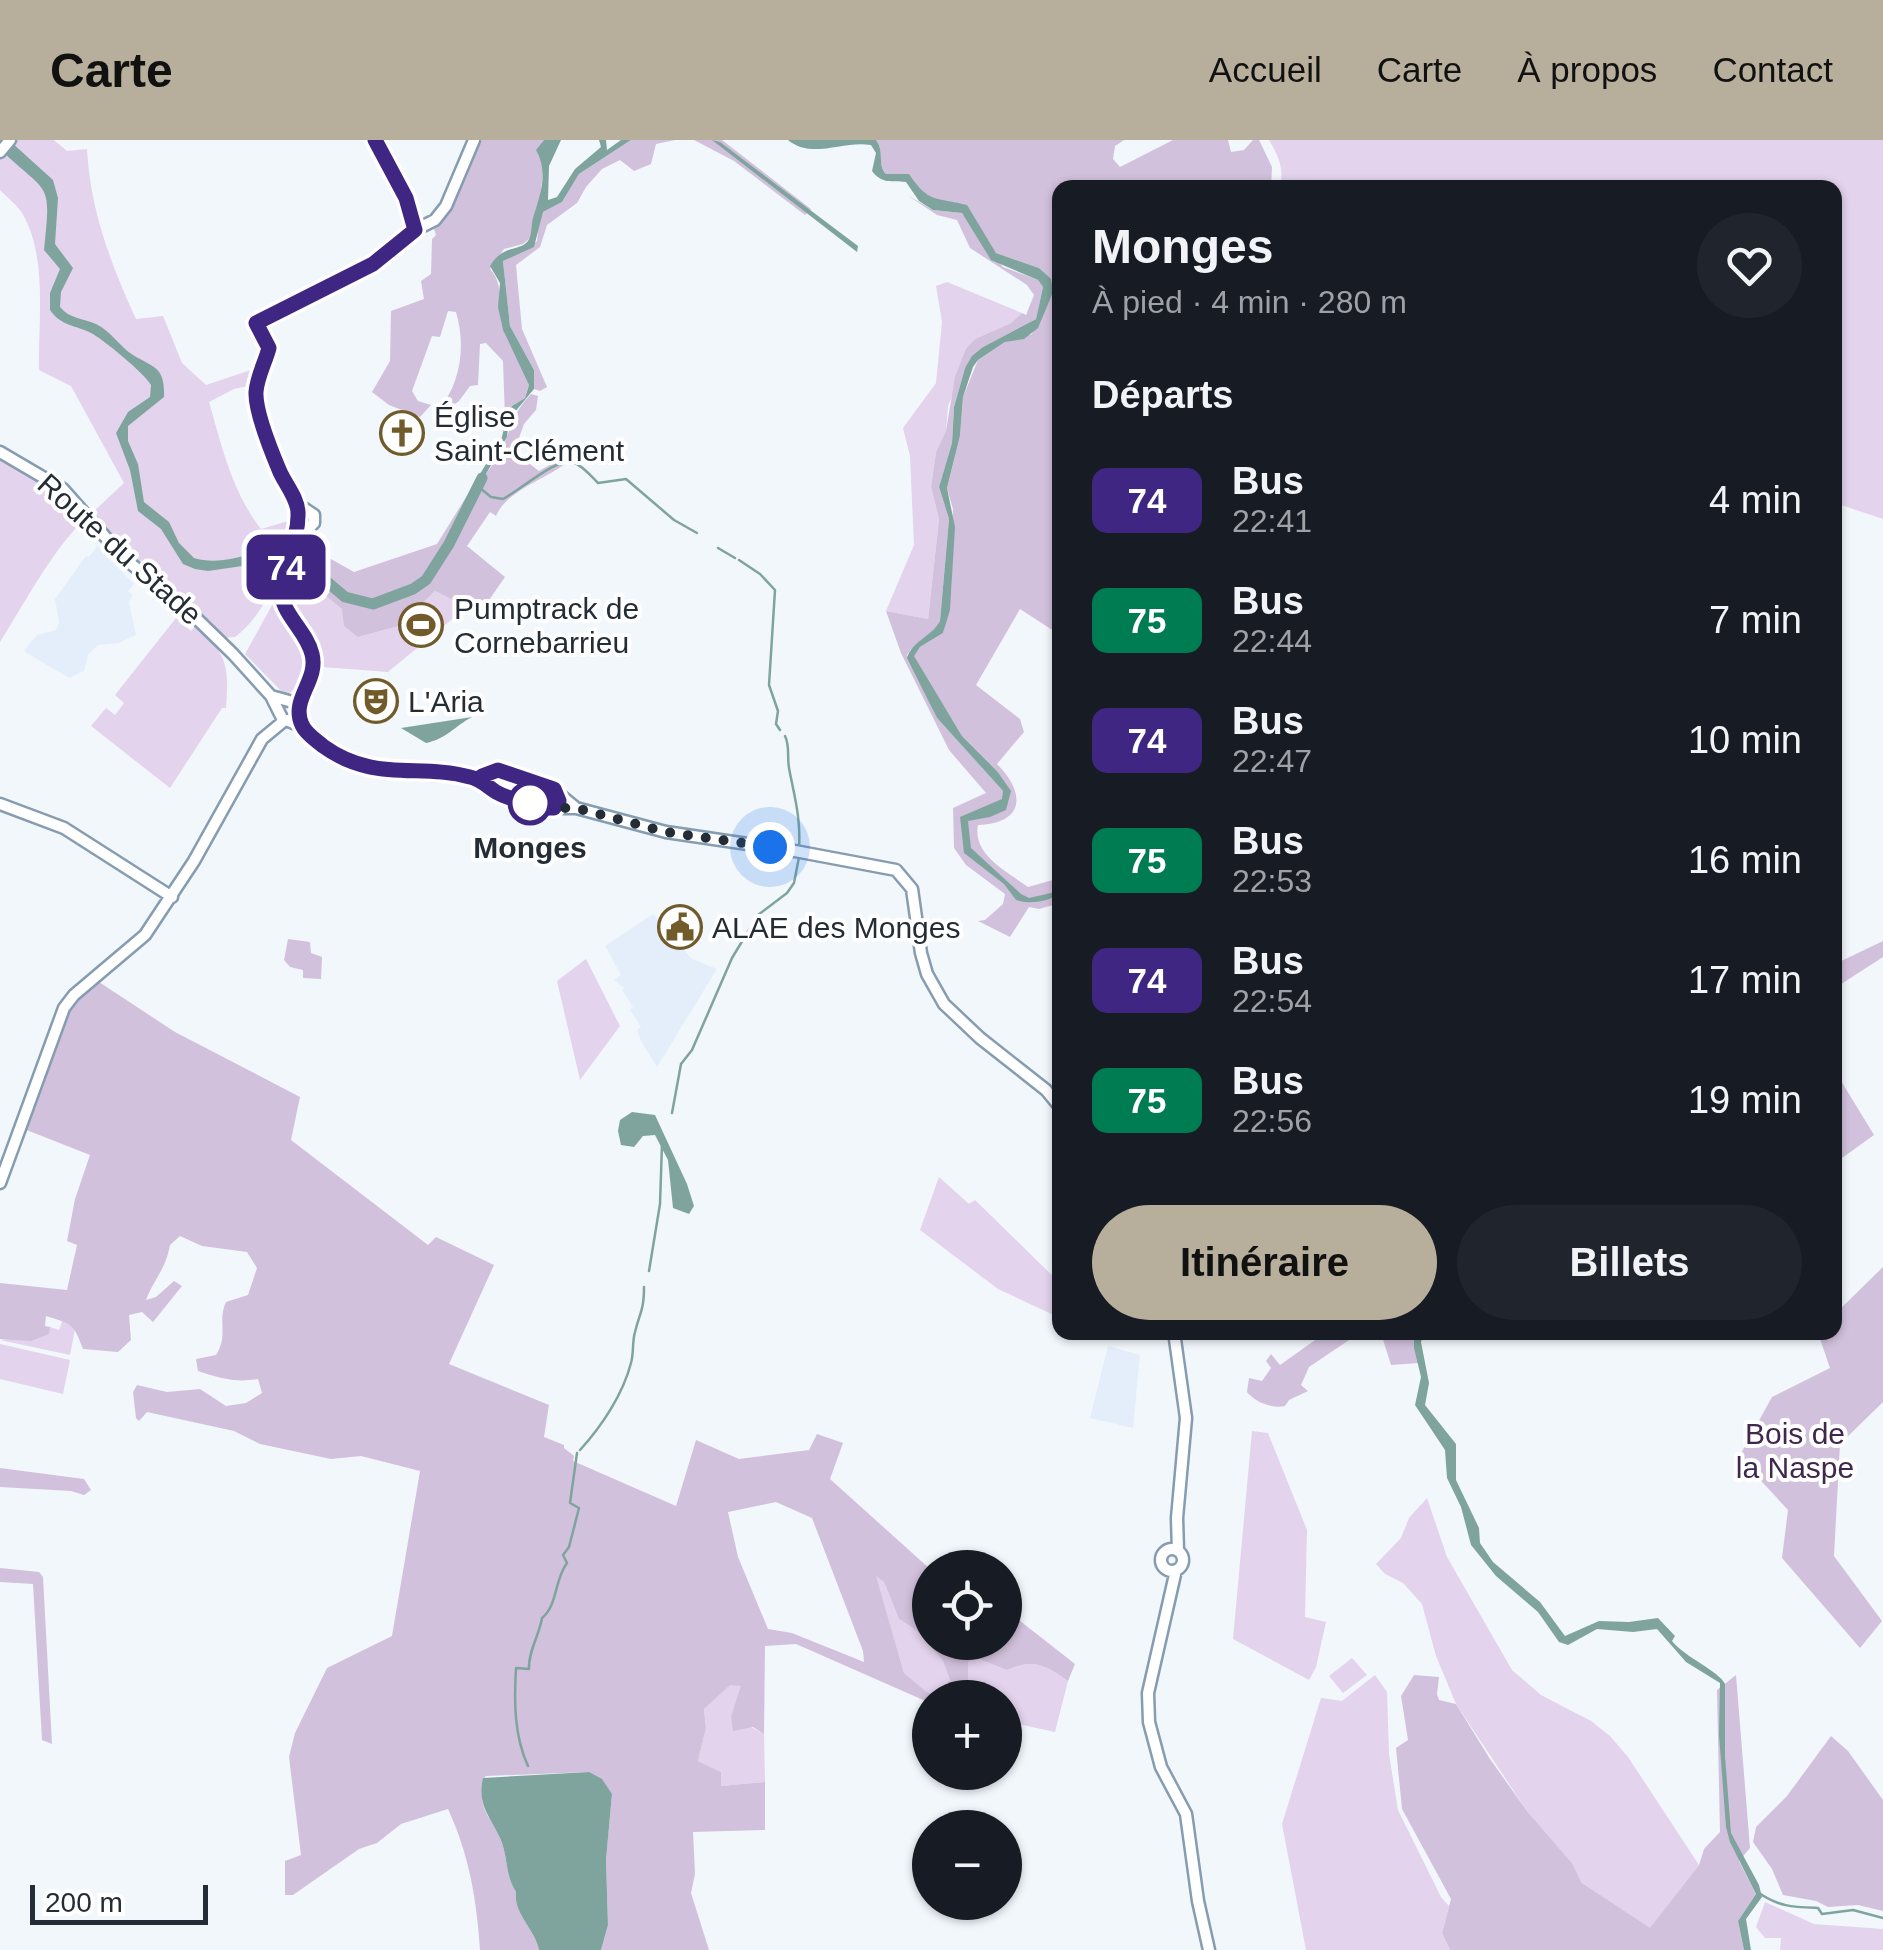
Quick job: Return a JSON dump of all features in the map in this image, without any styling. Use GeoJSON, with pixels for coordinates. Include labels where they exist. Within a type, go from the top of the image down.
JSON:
{"type":"FeatureCollection","features":[{"type":"Feature","properties":{"kind":"main road"},"geometry":{"type":"LineString","coordinates":[[0,152],[10,140]]}},
{"type":"Feature","properties":{"kind":"main road"},"geometry":{"type":"LineString","coordinates":[[376,140],[406,198],[415,230]]}},
{"type":"Feature","properties":{"kind":"main road"},"geometry":{"type":"LineString","coordinates":[[0,1182],[64,1008],[74,994],[145,935],[233,796],[257,748],[314,674],[311,648],[282,600],[281,584],[301,516],[280,473],[256,399],[269,348],[256,323],[373,264],[442,213],[474,140]]}},
{"type":"Feature","properties":{"kind":"main road","name":"Route du Stade"},"geometry":{"type":"LineString","coordinates":[[0,452],[63,489],[123,557],[195,617],[287,712]]}},
{"type":"Feature","properties":{"kind":"main road"},"geometry":{"type":"LineString","coordinates":[[287,712],[331,751],[364,766],[491,780]]}},
{"type":"Feature","properties":{"kind":"main road"},"geometry":{"type":"LineString","coordinates":[[491,780],[498,770],[554,789],[558,801]]}},
{"type":"Feature","properties":{"kind":"main road"},"geometry":{"type":"LineString","coordinates":[[491,780],[494,791],[540,806],[558,801],[666,832],[883,866],[903,876],[917,906],[918,944],[939,997],[980,1038],[1052,1097]]}},
{"type":"Feature","properties":{"kind":"main road"},"geometry":{"type":"LineString","coordinates":[[0,804],[64,828],[172,897]]}},
{"type":"Feature","properties":{"kind":"main road"},"geometry":{"type":"LineString","coordinates":[[1171,1570],[1183,1562],[1173,1550],[1186,1418],[1175,1340]]}},
{"type":"Feature","properties":{"kind":"main road"},"geometry":{"type":"LineString","coordinates":[[1173,1550],[1162,1557],[1171,1570],[1148,1692],[1149,1722],[1161,1768],[1186,1814],[1209,1950]]}},
{"type":"Feature","properties":{"kind":"shaded area"},"geometry":{"type":"Polygon","coordinates":[[[14,140],[54,140],[67,151],[87,149],[97,215],[127,299],[136,319],[163,316],[182,363],[206,385],[257,368],[253,385],[234,389],[209,402],[229,468],[251,515],[261,529],[292,520],[295,527],[265,601],[235,637],[222,638],[123,553],[92,513],[124,483],[71,386],[39,370],[40,290],[35,249],[22,213],[0,190],[0,157],[14,140]]]}},
{"type":"Feature","properties":{"kind":"shaded area"},"geometry":{"type":"Polygon","coordinates":[[[544,140],[561,140],[549,166],[548,200],[557,197],[575,169],[601,147],[599,140],[606,140],[607,150],[621,140],[631,140],[579,174],[562,202],[543,212],[534,247],[503,261],[510,326],[534,370],[534,389],[509,419],[507,437],[478,488],[473,486],[502,437],[507,414],[525,398],[529,385],[503,330],[498,307],[500,283],[490,266],[500,254],[529,239],[542,184],[536,150],[544,140]]]}},
{"type":"Feature","properties":{"kind":"shaded area"},"geometry":{"type":"Polygon","coordinates":[[[712,140],[720,142],[858,246],[857,252],[712,140]]]}},
{"type":"Feature","properties":{"kind":"shaded area"},"geometry":{"type":"Polygon","coordinates":[[[788,140],[876,140],[886,174],[909,174],[928,195],[967,205],[996,253],[1039,268],[1051,279],[1052,294],[1038,328],[1024,339],[1005,342],[973,367],[963,397],[960,436],[947,488],[955,527],[950,610],[943,633],[920,647],[914,656],[962,736],[1011,791],[1006,810],[968,821],[971,848],[1021,894],[1029,898],[1052,893],[1049,899],[1016,900],[1004,884],[964,853],[960,817],[1002,799],[1003,791],[937,718],[907,658],[940,621],[949,519],[939,487],[952,443],[954,407],[965,368],[983,347],[1036,319],[1043,287],[1038,280],[991,260],[962,213],[933,210],[919,201],[906,182],[888,181],[876,175],[872,171],[876,153],[871,145],[817,149],[797,146],[788,140]]]}},
{"type":"Feature","properties":{"kind":"shaded area"},"geometry":{"type":"Polygon","coordinates":[[[1269,140],[1883,140],[1883,519],[1842,505],[1842,180],[1281,180],[1276,152],[1269,140]]]}},
{"type":"Feature","properties":{"kind":"shaded area"},"geometry":{"type":"Polygon","coordinates":[[[11,142],[53,180],[58,198],[55,244],[73,268],[61,292],[60,307],[101,327],[128,352],[157,369],[163,379],[164,397],[128,426],[128,441],[138,464],[144,502],[169,522],[179,543],[194,558],[218,561],[291,544],[285,563],[195,569],[183,564],[161,529],[138,511],[130,470],[116,433],[128,412],[150,397],[151,385],[105,342],[64,322],[50,310],[50,293],[60,269],[44,250],[46,200],[38,184],[3,152],[11,142]]]}},
{"type":"Feature","properties":{"kind":"shaded area"},"geometry":{"type":"Polygon","coordinates":[[[947,282],[1022,313],[1011,323],[975,339],[948,406],[946,432],[936,452],[931,487],[939,519],[928,619],[886,611],[914,545],[910,456],[903,428],[936,383],[942,322],[936,286],[947,282]]]}},
{"type":"Feature","properties":{"kind":"shaded area"},"geometry":{"type":"Polygon","coordinates":[[[0,457],[65,496],[86,517],[50,561],[0,642],[0,457]]]}},
{"type":"Feature","properties":{"kind":"shaded area"},"geometry":{"type":"Polygon","coordinates":[[[97,546],[134,584],[128,591],[133,595],[129,602],[136,635],[119,643],[98,645],[88,655],[84,671],[69,678],[24,651],[37,635],[56,630],[59,622],[55,599],[97,546]]]}},
{"type":"Feature","properties":{"kind":"shaded area"},"geometry":{"type":"Polygon","coordinates":[[[291,568],[342,609],[358,637],[399,626],[435,591],[468,606],[388,672],[322,667],[313,639],[289,596],[291,568]]]}},
{"type":"Feature","properties":{"kind":"shaded area"},"geometry":{"type":"Polygon","coordinates":[[[276,598],[304,657],[302,682],[286,696],[245,654],[276,598]]]}},
{"type":"Feature","properties":{"kind":"shaded area"},"geometry":{"type":"Polygon","coordinates":[[[176,618],[191,631],[196,625],[215,645],[224,662],[227,694],[226,708],[222,708],[170,788],[91,726],[106,708],[115,715],[124,703],[115,695],[176,618]]]}},
{"type":"Feature","properties":{"kind":"shaded area"},"geometry":{"type":"Polygon","coordinates":[[[472,717],[426,743],[401,728],[472,717]]]}},
{"type":"Feature","properties":{"kind":"shaded area"},"geometry":{"type":"Polygon","coordinates":[[[653,914],[692,959],[717,969],[657,1067],[641,1041],[637,1030],[641,1027],[630,1010],[633,1007],[624,988],[614,980],[621,975],[605,946],[653,914]]]}},
{"type":"Feature","properties":{"kind":"shaded area"},"geometry":{"type":"Polygon","coordinates":[[[586,959],[620,1026],[580,1080],[557,981],[586,959]]]}},
{"type":"Feature","properties":{"kind":"shaded area"},"geometry":{"type":"Polygon","coordinates":[[[632,1112],[655,1115],[687,1184],[694,1206],[689,1214],[673,1208],[668,1160],[655,1135],[643,1136],[634,1147],[621,1145],[620,1120],[632,1112]]]}},
{"type":"Feature","properties":{"kind":"shaded area"},"geometry":{"type":"Polygon","coordinates":[[[939,1177],[969,1204],[975,1200],[1052,1275],[1052,1314],[998,1289],[920,1230],[939,1177]]]}},
{"type":"Feature","properties":{"kind":"shaded area"},"geometry":{"type":"Polygon","coordinates":[[[63,1319],[75,1329],[70,1355],[0,1340],[48,1334],[50,1327],[59,1330],[63,1319]]]}},
{"type":"Feature","properties":{"kind":"shaded area"},"geometry":{"type":"Polygon","coordinates":[[[1414,1340],[1422,1340],[1429,1383],[1425,1405],[1456,1444],[1456,1480],[1479,1528],[1480,1543],[1493,1562],[1540,1602],[1565,1636],[1599,1621],[1658,1618],[1675,1636],[1672,1641],[1678,1647],[1725,1684],[1731,1833],[1762,1897],[1746,1919],[1751,1950],[1744,1950],[1738,1921],[1756,1894],[1726,1827],[1719,1735],[1720,1683],[1686,1662],[1657,1629],[1597,1629],[1568,1645],[1559,1642],[1538,1612],[1496,1576],[1471,1545],[1461,1507],[1447,1478],[1445,1450],[1415,1405],[1421,1377],[1414,1340]]]}},
{"type":"Feature","properties":{"kind":"shaded area"},"geometry":{"type":"Polygon","coordinates":[[[0,1344],[70,1360],[63,1394],[0,1379],[0,1344]]]}},
{"type":"Feature","properties":{"kind":"shaded area"},"geometry":{"type":"Polygon","coordinates":[[[1108,1346],[1140,1355],[1133,1428],[1090,1418],[1108,1346]]]}},
{"type":"Feature","properties":{"kind":"shaded area"},"geometry":{"type":"Polygon","coordinates":[[[1252,1431],[1268,1433],[1307,1530],[1305,1617],[1326,1622],[1316,1667],[1309,1680],[1233,1639],[1252,1431]]]}},
{"type":"Feature","properties":{"kind":"shaded area"},"geometry":{"type":"Polygon","coordinates":[[[1427,1498],[1447,1557],[1512,1670],[1541,1695],[1591,1721],[1610,1736],[1699,1865],[1650,1929],[1582,1883],[1572,1863],[1527,1811],[1456,1704],[1436,1656],[1422,1604],[1403,1583],[1376,1564],[1401,1538],[1409,1518],[1427,1498]]]}},
{"type":"Feature","properties":{"kind":"shaded area"},"geometry":{"type":"Polygon","coordinates":[[[875,1574],[884,1582],[899,1619],[912,1627],[912,1660],[942,1660],[950,1680],[912,1680],[904,1673],[875,1574]]]}},
{"type":"Feature","properties":{"kind":"shaded area"},"geometry":{"type":"Polygon","coordinates":[[[1352,1658],[1367,1675],[1343,1693],[1329,1676],[1352,1658]]]}},
{"type":"Feature","properties":{"kind":"shaded area"},"geometry":{"type":"Polygon","coordinates":[[[981,1660],[1007,1670],[1025,1664],[1039,1665],[1068,1681],[1055,1732],[1022,1725],[1022,1680],[968,1680],[968,1662],[981,1660]]]}},
{"type":"Feature","properties":{"kind":"shaded area"},"geometry":{"type":"Polygon","coordinates":[[[1375,1675],[1387,1692],[1389,1754],[1398,1810],[1449,1906],[1442,1933],[1450,1950],[1306,1950],[1282,1824],[1321,1698],[1342,1701],[1375,1675]]]}},
{"type":"Feature","properties":{"kind":"shaded area"},"geometry":{"type":"Polygon","coordinates":[[[730,1684],[742,1686],[731,1716],[764,1734],[765,1782],[721,1786],[721,1772],[698,1761],[706,1728],[704,1709],[730,1684]]]}},
{"type":"Feature","properties":{"kind":"shaded area"},"geometry":{"type":"Polygon","coordinates":[[[589,1772],[602,1779],[612,1794],[606,1860],[608,1925],[601,1950],[539,1950],[518,1907],[503,1845],[483,1803],[483,1778],[589,1772]]]}},
{"type":"Feature","properties":{"kind":"shaded area"},"geometry":{"type":"Polygon","coordinates":[[[1765,1902],[1814,1924],[1883,1929],[1883,1950],[1780,1950],[1781,1938],[1765,1938],[1756,1927],[1765,1902]]]}},
{"type":"Feature","properties":{"kind":"green space"},"geometry":{"type":"Polygon","coordinates":[[[482,140],[544,140],[537,150],[544,163],[530,238],[504,249],[490,269],[499,288],[504,332],[529,385],[525,398],[512,406],[505,418],[503,361],[486,343],[480,344],[478,385],[470,386],[459,401],[441,414],[438,411],[452,389],[461,351],[456,312],[448,311],[440,337],[432,336],[412,391],[418,401],[431,405],[420,417],[389,405],[372,392],[390,361],[391,311],[424,299],[421,281],[431,274],[432,239],[436,235],[433,226],[450,213],[482,140]]]}},
{"type":"Feature","properties":{"kind":"green space"},"geometry":{"type":"Polygon","coordinates":[[[631,140],[675,140],[656,144],[651,164],[634,171],[620,160],[602,169],[577,203],[547,225],[540,247],[516,265],[522,329],[547,387],[534,389],[534,370],[510,326],[503,261],[537,241],[543,212],[562,202],[579,174],[631,140]]]}},
{"type":"Feature","properties":{"kind":"green space"},"geometry":{"type":"Polygon","coordinates":[[[694,140],[722,140],[811,209],[805,215],[734,161],[694,140]]]}},
{"type":"Feature","properties":{"kind":"green space"},"geometry":{"type":"Polygon","coordinates":[[[876,140],[1124,140],[1115,146],[1113,159],[1120,167],[1173,140],[1228,140],[1231,152],[1244,150],[1253,140],[1259,140],[1272,167],[1271,180],[1052,180],[1052,630],[1020,609],[976,685],[1020,719],[1024,732],[997,764],[1013,785],[1016,805],[1005,819],[978,825],[980,845],[993,862],[1028,887],[1052,880],[1052,905],[1029,907],[1010,937],[978,921],[985,920],[1003,904],[1005,894],[966,865],[954,848],[953,808],[986,793],[949,750],[901,653],[886,611],[928,619],[939,519],[931,487],[955,377],[966,349],[975,339],[1011,323],[1022,313],[1026,315],[1034,295],[1027,285],[970,248],[957,220],[937,215],[907,195],[933,210],[962,213],[1003,267],[1038,280],[1043,287],[1036,319],[983,347],[965,368],[954,407],[952,443],[939,487],[949,519],[940,621],[907,655],[937,718],[1003,791],[997,771],[962,736],[913,656],[943,633],[951,594],[953,509],[947,488],[960,436],[963,397],[978,360],[1005,342],[1032,334],[1050,279],[1039,268],[996,253],[955,202],[928,196],[908,174],[886,174],[876,140]]]}},
{"type":"Feature","properties":{"kind":"green space"},"geometry":{"type":"Polygon","coordinates":[[[531,394],[538,396],[536,410],[524,424],[514,452],[539,471],[562,458],[571,459],[519,491],[496,516],[490,512],[467,546],[505,577],[480,613],[435,591],[399,626],[358,637],[344,626],[342,609],[291,568],[296,555],[331,559],[354,572],[437,544],[473,486],[477,488],[494,463],[516,414],[531,394]]]}},
{"type":"Feature","properties":{"kind":"green space"},"geometry":{"type":"Polygon","coordinates":[[[288,939],[310,942],[311,953],[322,957],[321,979],[303,978],[303,970],[290,967],[284,960],[288,939]]]}},
{"type":"Feature","properties":{"kind":"green space"},"geometry":{"type":"Polygon","coordinates":[[[1883,941],[1883,957],[1842,983],[1842,961],[1883,941]]]}},
{"type":"Feature","properties":{"kind":"green space"},"geometry":{"type":"Polygon","coordinates":[[[99,982],[175,1032],[300,1097],[291,1140],[428,1245],[436,1237],[494,1265],[449,1364],[549,1405],[544,1437],[564,1445],[574,1456],[573,1461],[676,1506],[696,1440],[739,1459],[809,1450],[817,1434],[843,1443],[830,1479],[912,1553],[912,1627],[899,1619],[884,1582],[876,1576],[904,1673],[912,1680],[912,1695],[796,1644],[765,1646],[764,1734],[753,1727],[733,1731],[731,1716],[741,1686],[730,1685],[704,1709],[706,1728],[698,1761],[721,1772],[721,1786],[765,1782],[765,1830],[693,1832],[695,1874],[691,1893],[709,1950],[601,1950],[608,1925],[606,1860],[612,1794],[589,1772],[483,1779],[483,1805],[503,1845],[518,1907],[539,1950],[480,1950],[471,1878],[448,1809],[401,1824],[293,1895],[285,1895],[285,1861],[301,1855],[289,1757],[295,1733],[327,1668],[392,1636],[420,1471],[361,1456],[331,1459],[260,1444],[234,1431],[147,1412],[139,1421],[136,1418],[133,1392],[137,1385],[167,1392],[200,1389],[226,1406],[246,1403],[262,1393],[258,1379],[235,1380],[206,1374],[198,1371],[196,1359],[216,1355],[222,1341],[226,1302],[248,1295],[257,1268],[247,1252],[202,1246],[180,1236],[170,1245],[146,1300],[156,1297],[174,1281],[182,1286],[153,1322],[142,1312],[129,1315],[131,1340],[118,1352],[83,1349],[70,1325],[46,1316],[49,1334],[31,1341],[0,1339],[0,1283],[67,1290],[77,1245],[67,1241],[75,1199],[90,1155],[24,1129],[72,1001],[99,982]],[[776,1502],[728,1512],[738,1557],[768,1629],[792,1633],[864,1662],[863,1651],[812,1518],[776,1502]]]}},
{"type":"Feature","properties":{"kind":"green space"},"geometry":{"type":"Polygon","coordinates":[[[1842,1082],[1874,1135],[1842,1158],[1842,1082]]]}},
{"type":"Feature","properties":{"kind":"green space","name":"Bois de la Naspe"},"geometry":{"type":"Polygon","coordinates":[[[1883,1267],[1883,1402],[1840,1444],[1834,1556],[1882,1621],[1860,1648],[1782,1558],[1788,1510],[1739,1457],[1772,1397],[1830,1368],[1820,1340],[1842,1340],[1842,1307],[1883,1267]]]}},
{"type":"Feature","properties":{"kind":"green space"},"geometry":{"type":"Polygon","coordinates":[[[1315,1340],[1349,1340],[1309,1367],[1301,1385],[1308,1391],[1285,1406],[1254,1399],[1247,1392],[1249,1378],[1262,1381],[1271,1368],[1266,1361],[1271,1354],[1280,1365],[1315,1340]]]}},
{"type":"Feature","properties":{"kind":"green space"},"geometry":{"type":"Polygon","coordinates":[[[1383,1340],[1420,1340],[1419,1363],[1391,1365],[1383,1340]]]}},
{"type":"Feature","properties":{"kind":"green space"},"geometry":{"type":"Polygon","coordinates":[[[0,1468],[84,1479],[91,1490],[84,1495],[0,1487],[0,1468]]]}},
{"type":"Feature","properties":{"kind":"green space"},"geometry":{"type":"Polygon","coordinates":[[[0,1568],[39,1572],[43,1577],[52,1744],[42,1740],[33,1584],[0,1582],[0,1568]]]}},
{"type":"Feature","properties":{"kind":"green space"},"geometry":{"type":"Polygon","coordinates":[[[1022,1622],[1075,1664],[1068,1681],[1039,1665],[1025,1664],[1007,1670],[981,1660],[1022,1660],[1022,1622]]]}},
{"type":"Feature","properties":{"kind":"green space"},"geometry":{"type":"Polygon","coordinates":[[[942,1660],[972,1660],[968,1662],[968,1680],[950,1680],[942,1660]]]}},
{"type":"Feature","properties":{"kind":"green space"},"geometry":{"type":"Polygon","coordinates":[[[1414,1675],[1439,1677],[1439,1700],[1456,1704],[1490,1759],[1527,1811],[1572,1863],[1582,1883],[1650,1928],[1720,1832],[1717,1690],[1736,1675],[1750,1848],[1739,1861],[1756,1894],[1738,1921],[1744,1950],[1450,1950],[1442,1933],[1451,1899],[1402,1809],[1396,1748],[1408,1740],[1401,1696],[1414,1675]]]}},
{"type":"Feature","properties":{"kind":"green space"},"geometry":{"type":"Polygon","coordinates":[[[1831,1736],[1848,1751],[1883,1800],[1883,1911],[1858,1905],[1828,1907],[1783,1895],[1772,1869],[1753,1842],[1756,1827],[1787,1796],[1831,1736]]]}},
{"type":"Feature","properties":{"kind":"waterway"},"geometry":{"type":"LineString","coordinates":[[480,488],[491,497],[503,499],[548,469],[573,462],[598,483],[626,479],[674,520],[697,533]]}},
{"type":"Feature","properties":{"kind":"waterway"},"geometry":{"type":"LineString","coordinates":[[282,553],[307,565],[345,597],[373,604],[426,580],[482,478]]}},
{"type":"Feature","properties":{"kind":"waterway"},"geometry":{"type":"LineString","coordinates":[[718,548],[735,558]]}},
{"type":"Feature","properties":{"kind":"waterway"},"geometry":{"type":"LineString","coordinates":[[739,560],[775,590],[769,685],[780,730]]}},
{"type":"Feature","properties":{"kind":"waterway"},"geometry":{"type":"LineString","coordinates":[[785,736],[799,847]]}},
{"type":"Feature","properties":{"kind":"waterway"},"geometry":{"type":"LineString","coordinates":[[672,1113],[681,1064],[692,1050],[732,958],[758,915],[794,883],[799,857]]}},
{"type":"Feature","properties":{"kind":"waterway"},"geometry":{"type":"LineString","coordinates":[[649,1271],[660,1204],[662,1144]]}},
{"type":"Feature","properties":{"kind":"waterway"},"geometry":{"type":"LineString","coordinates":[[580,1450],[623,1386],[632,1359],[644,1287]]}},
{"type":"Feature","properties":{"kind":"waterway"},"geometry":{"type":"LineString","coordinates":[[528,1766],[516,1718],[516,1668],[529,1669],[542,1618],[551,1606],[567,1563],[563,1555],[569,1547],[579,1508],[570,1503],[577,1453]]}},
{"type":"Feature","properties":{"kind":"waterway"},"geometry":{"type":"LineString","coordinates":[[1759,1893],[1780,1904],[1818,1908],[1822,1914],[1853,1910],[1883,1918]]}},
{"type":"Feature","properties":{"kind":"bus line","name":"74"},"geometry":{"type":"LineString","coordinates":[[375,140],[406,198],[415,230],[373,264],[256,323],[269,348],[256,399],[298,514],[297,538],[280,588],[284,606],[311,648],[314,664],[314,674],[298,713],[302,727],[314,738],[331,751],[364,766],[403,773],[472,777],[494,791],[547,808],[554,808],[559,801],[554,789],[498,770],[482,776]]}},
{"type":"Feature","properties":{"kind":"place","name":"Église Saint-Clément"},"geometry":{"type":"Point","coordinates":[402,433]}},
{"type":"Feature","properties":{"kind":"place","name":"Pumptrack de Cornebarrieu"},"geometry":{"type":"Point","coordinates":[421,625]}},
{"type":"Feature","properties":{"kind":"place","name":"L'Aria"},"geometry":{"type":"Point","coordinates":[376,701]}},
{"type":"Feature","properties":{"kind":"place","name":"Monges"},"geometry":{"type":"Point","coordinates":[530,803]}},
{"type":"Feature","properties":{"kind":"place","name":"ALAE des Monges"},"geometry":{"type":"Point","coordinates":[680,927]}},
{"type":"Feature","properties":{"kind":"route"},"geometry":{"type":"LineString","coordinates":[[530,803],[547,808],[576,808],[666,832],[770,847]]}}]}
